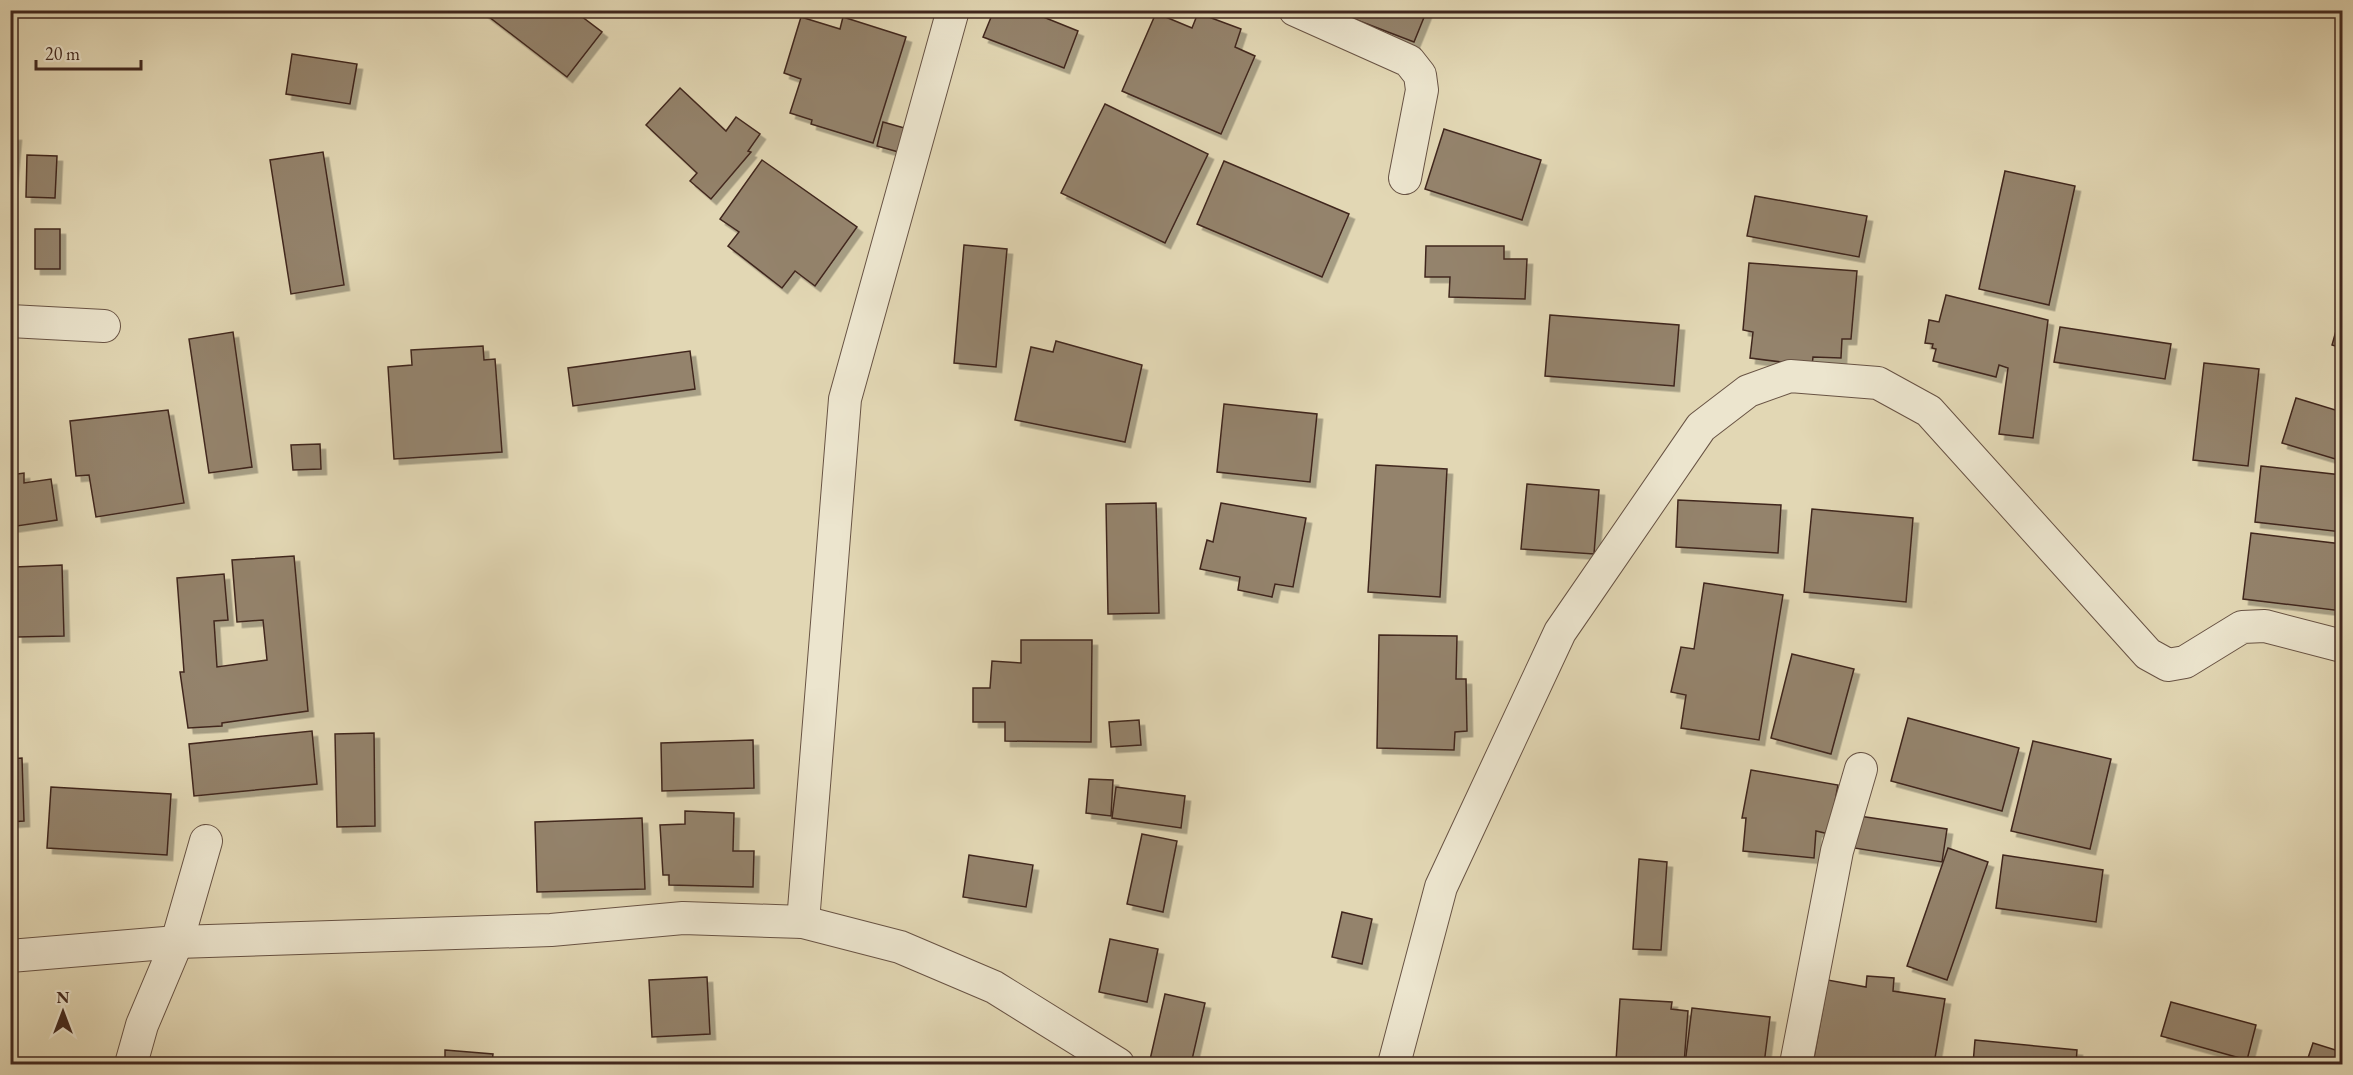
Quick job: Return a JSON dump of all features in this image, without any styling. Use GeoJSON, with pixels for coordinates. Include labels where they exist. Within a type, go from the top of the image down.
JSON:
{"type":"FeatureCollection","features":[{"type":"Feature","properties":{"kind":"street"},"geometry":{"type":"LineString","coordinates":[[803,922],[845,399],[953,10]]}},
{"type":"Feature","properties":{"kind":"street"},"geometry":{"type":"LineString","coordinates":[[1295,10],[1409,61],[1420,75],[1422,90],[1405,178]]}},
{"type":"Feature","properties":{"kind":"street"},"geometry":{"type":"LineString","coordinates":[[10,321],[104,326]]}},
{"type":"Feature","properties":{"kind":"street"},"geometry":{"type":"LineString","coordinates":[[1394,1065],[1441,887],[1560,632],[1701,427],[1748,391],[1790,376],[1878,383],[1929,411],[2148,654],[2168,666],[2185,662],[2242,627],[2265,626],[2343,646]]}},
{"type":"Feature","properties":{"kind":"street"},"geometry":{"type":"LineString","coordinates":[[1796,1065],[1837,851],[1861,769]]}},
{"type":"Feature","properties":{"kind":"street"},"geometry":{"type":"LineString","coordinates":[[131,1065],[142,1024],[177,942],[206,841]]}},
{"type":"Feature","properties":{"kind":"street"},"geometry":{"type":"LineString","coordinates":[[10,956],[177,942],[551,930],[683,918],[803,922],[900,948],[994,987],[1118,1065]]}},
{"type":"Feature","properties":{"kind":"building"},"geometry":{"type":"Polygon","coordinates":[[[480,10],[573,10],[602,32],[567,77],[480,10]]]}},
{"type":"Feature","properties":{"kind":"building"},"geometry":{"type":"Polygon","coordinates":[[[994,10],[1026,10],[1078,31],[1064,68],[983,37],[994,10]]]}},
{"type":"Feature","properties":{"kind":"building"},"geometry":{"type":"Polygon","coordinates":[[[1352,10],[1427,10],[1414,42],[1349,17],[1352,10]]]}},
{"type":"Feature","properties":{"kind":"building"},"geometry":{"type":"Polygon","coordinates":[[[1156,13],[1192,28],[1198,13],[1241,29],[1235,47],[1255,56],[1221,134],[1122,91],[1156,13]]]}},
{"type":"Feature","properties":{"kind":"building"},"geometry":{"type":"Polygon","coordinates":[[[801,17],[840,29],[843,17],[906,37],[873,143],[811,124],[812,120],[790,113],[801,79],[784,73],[801,17]]]}},
{"type":"Feature","properties":{"kind":"building"},"geometry":{"type":"Polygon","coordinates":[[[292,54],[357,64],[350,104],[286,94],[292,54]]]}},
{"type":"Feature","properties":{"kind":"building"},"geometry":{"type":"Polygon","coordinates":[[[680,88],[726,131],[736,117],[760,134],[748,151],[751,152],[711,199],[690,181],[697,173],[646,125],[680,88]]]}},
{"type":"Feature","properties":{"kind":"building"},"geometry":{"type":"Polygon","coordinates":[[[1105,104],[1208,154],[1165,243],[1061,193],[1105,104]]]}},
{"type":"Feature","properties":{"kind":"building"},"geometry":{"type":"Polygon","coordinates":[[[883,122],[908,129],[902,153],[877,146],[883,122]]]}},
{"type":"Feature","properties":{"kind":"building"},"geometry":{"type":"Polygon","coordinates":[[[1444,129],[1541,160],[1522,220],[1425,189],[1444,129]]]}},
{"type":"Feature","properties":{"kind":"building"},"geometry":{"type":"Polygon","coordinates":[[[10,135],[16,135],[11,194],[10,194],[10,135]]]}},
{"type":"Feature","properties":{"kind":"building"},"geometry":{"type":"Polygon","coordinates":[[[323,152],[344,285],[291,294],[270,160],[323,152]]]}},
{"type":"Feature","properties":{"kind":"building"},"geometry":{"type":"Polygon","coordinates":[[[27,155],[57,156],[55,198],[26,197],[27,155]]]}},
{"type":"Feature","properties":{"kind":"building"},"geometry":{"type":"Polygon","coordinates":[[[762,160],[857,227],[815,286],[795,271],[782,288],[728,246],[739,232],[720,219],[762,160]]]}},
{"type":"Feature","properties":{"kind":"building"},"geometry":{"type":"Polygon","coordinates":[[[1224,161],[1349,214],[1322,277],[1197,224],[1224,161]]]}},
{"type":"Feature","properties":{"kind":"building"},"geometry":{"type":"Polygon","coordinates":[[[2005,171],[2075,186],[2049,305],[1979,289],[2005,171]]]}},
{"type":"Feature","properties":{"kind":"building"},"geometry":{"type":"Polygon","coordinates":[[[1755,196],[1867,216],[1859,257],[1747,236],[1755,196]]]}},
{"type":"Feature","properties":{"kind":"building"},"geometry":{"type":"Polygon","coordinates":[[[35,229],[60,229],[60,269],[35,269],[35,229]]]}},
{"type":"Feature","properties":{"kind":"building"},"geometry":{"type":"Polygon","coordinates":[[[964,245],[1007,249],[996,367],[954,363],[964,245]]]}},
{"type":"Feature","properties":{"kind":"building"},"geometry":{"type":"Polygon","coordinates":[[[1426,246],[1504,246],[1504,259],[1527,259],[1525,299],[1449,297],[1450,277],[1425,277],[1426,246]]]}},
{"type":"Feature","properties":{"kind":"building"},"geometry":{"type":"Polygon","coordinates":[[[1749,263],[1857,271],[1851,339],[1842,339],[1841,358],[1813,357],[1812,366],[1750,358],[1753,332],[1743,330],[1749,263]]]}},
{"type":"Feature","properties":{"kind":"building"},"geometry":{"type":"Polygon","coordinates":[[[1946,295],[2048,320],[2033,438],[1999,434],[2008,368],[1999,365],[1996,377],[1933,361],[1936,349],[1932,348],[1933,344],[1925,343],[1929,320],[1939,322],[1946,295]]]}},
{"type":"Feature","properties":{"kind":"building"},"geometry":{"type":"Polygon","coordinates":[[[2342,310],[2342,348],[2332,345],[2342,310]]]}},
{"type":"Feature","properties":{"kind":"building"},"geometry":{"type":"Polygon","coordinates":[[[1550,315],[1679,325],[1674,386],[1545,376],[1550,315]]]}},
{"type":"Feature","properties":{"kind":"building"},"geometry":{"type":"Polygon","coordinates":[[[2060,327],[2171,344],[2165,379],[2054,362],[2060,327]]]}},
{"type":"Feature","properties":{"kind":"building"},"geometry":{"type":"Polygon","coordinates":[[[233,332],[252,467],[209,473],[189,339],[233,332]]]}},
{"type":"Feature","properties":{"kind":"building"},"geometry":{"type":"Polygon","coordinates":[[[1056,341],[1142,365],[1125,442],[1015,420],[1031,347],[1053,352],[1056,341]]]}},
{"type":"Feature","properties":{"kind":"building"},"geometry":{"type":"Polygon","coordinates":[[[483,346],[484,360],[495,359],[502,452],[394,459],[388,367],[412,365],[411,350],[483,346]]]}},
{"type":"Feature","properties":{"kind":"building"},"geometry":{"type":"Polygon","coordinates":[[[690,351],[695,389],[573,406],[568,368],[690,351]]]}},
{"type":"Feature","properties":{"kind":"building"},"geometry":{"type":"Polygon","coordinates":[[[2204,363],[2259,369],[2248,466],[2193,460],[2204,363]]]}},
{"type":"Feature","properties":{"kind":"building"},"geometry":{"type":"Polygon","coordinates":[[[2296,398],[2342,412],[2342,461],[2282,443],[2296,398]]]}},
{"type":"Feature","properties":{"kind":"building"},"geometry":{"type":"Polygon","coordinates":[[[1224,404],[1317,414],[1310,482],[1217,472],[1224,404]]]}},
{"type":"Feature","properties":{"kind":"building"},"geometry":{"type":"Polygon","coordinates":[[[168,410],[184,503],[96,517],[89,475],[76,476],[70,421],[168,410]]]}},
{"type":"Feature","properties":{"kind":"building"},"geometry":{"type":"Polygon","coordinates":[[[320,444],[321,469],[293,470],[291,445],[320,444]]]}},
{"type":"Feature","properties":{"kind":"building"},"geometry":{"type":"Polygon","coordinates":[[[1376,465],[1447,469],[1440,597],[1368,592],[1376,465]]]}},
{"type":"Feature","properties":{"kind":"building"},"geometry":{"type":"Polygon","coordinates":[[[2261,466],[2342,475],[2342,532],[2255,522],[2261,466]]]}},
{"type":"Feature","properties":{"kind":"building"},"geometry":{"type":"Polygon","coordinates":[[[24,473],[24,483],[51,479],[57,520],[10,527],[10,475],[24,473]]]}},
{"type":"Feature","properties":{"kind":"building"},"geometry":{"type":"Polygon","coordinates":[[[1527,484],[1599,490],[1594,554],[1521,549],[1527,484]]]}},
{"type":"Feature","properties":{"kind":"building"},"geometry":{"type":"Polygon","coordinates":[[[1678,500],[1781,505],[1778,553],[1676,547],[1678,500]]]}},
{"type":"Feature","properties":{"kind":"building"},"geometry":{"type":"Polygon","coordinates":[[[1156,503],[1159,613],[1108,614],[1106,504],[1156,503]]]}},
{"type":"Feature","properties":{"kind":"building"},"geometry":{"type":"Polygon","coordinates":[[[1221,503],[1306,518],[1293,587],[1275,584],[1272,597],[1238,590],[1240,577],[1200,569],[1207,540],[1213,542],[1221,503]]]}},
{"type":"Feature","properties":{"kind":"building"},"geometry":{"type":"Polygon","coordinates":[[[1812,509],[1913,518],[1906,602],[1804,592],[1812,509]]]}},
{"type":"Feature","properties":{"kind":"building"},"geometry":{"type":"Polygon","coordinates":[[[2251,533],[2342,544],[2342,611],[2243,599],[2251,533]]]}},
{"type":"Feature","properties":{"kind":"building"},"geometry":{"type":"Polygon","coordinates":[[[294,556],[308,711],[222,723],[222,726],[188,728],[180,672],[184,672],[177,578],[224,574],[228,620],[214,621],[217,667],[267,660],[263,620],[237,622],[232,560],[294,556]]]}},
{"type":"Feature","properties":{"kind":"building"},"geometry":{"type":"Polygon","coordinates":[[[62,565],[64,636],[17,637],[15,567],[62,565]]]}},
{"type":"Feature","properties":{"kind":"building"},"geometry":{"type":"Polygon","coordinates":[[[1704,583],[1783,595],[1759,740],[1681,728],[1686,695],[1671,692],[1681,647],[1694,649],[1704,583]]]}},
{"type":"Feature","properties":{"kind":"building"},"geometry":{"type":"Polygon","coordinates":[[[1379,635],[1457,636],[1456,679],[1466,679],[1467,731],[1455,732],[1454,750],[1377,748],[1379,635]]]}},
{"type":"Feature","properties":{"kind":"building"},"geometry":{"type":"Polygon","coordinates":[[[1021,640],[1092,640],[1091,742],[1005,741],[1005,722],[973,722],[973,688],[990,688],[992,661],[1021,663],[1021,640]]]}},
{"type":"Feature","properties":{"kind":"building"},"geometry":{"type":"Polygon","coordinates":[[[1792,654],[1854,669],[1831,754],[1771,738],[1792,654]]]}},
{"type":"Feature","properties":{"kind":"building"},"geometry":{"type":"Polygon","coordinates":[[[1908,718],[2019,748],[2002,811],[1891,781],[1908,718]]]}},
{"type":"Feature","properties":{"kind":"building"},"geometry":{"type":"Polygon","coordinates":[[[1139,720],[1141,745],[1111,747],[1109,722],[1139,720]]]}},
{"type":"Feature","properties":{"kind":"building"},"geometry":{"type":"Polygon","coordinates":[[[312,731],[317,784],[194,796],[189,744],[312,731]]]}},
{"type":"Feature","properties":{"kind":"building"},"geometry":{"type":"Polygon","coordinates":[[[374,733],[375,826],[337,827],[335,734],[374,733]]]}},
{"type":"Feature","properties":{"kind":"building"},"geometry":{"type":"Polygon","coordinates":[[[753,740],[754,788],[662,791],[661,743],[753,740]]]}},
{"type":"Feature","properties":{"kind":"building"},"geometry":{"type":"Polygon","coordinates":[[[2033,741],[2111,759],[2090,849],[2011,831],[2033,741]]]}},
{"type":"Feature","properties":{"kind":"building"},"geometry":{"type":"Polygon","coordinates":[[[22,758],[24,821],[10,822],[10,759],[22,758]]]}},
{"type":"Feature","properties":{"kind":"building"},"geometry":{"type":"Polygon","coordinates":[[[1751,770],[1838,785],[1829,834],[1816,831],[1814,858],[1743,851],[1746,818],[1742,818],[1751,770]]]}},
{"type":"Feature","properties":{"kind":"building"},"geometry":{"type":"Polygon","coordinates":[[[1089,779],[1113,780],[1111,816],[1086,813],[1089,779]]]}},
{"type":"Feature","properties":{"kind":"building"},"geometry":{"type":"Polygon","coordinates":[[[51,787],[171,794],[167,855],[47,848],[51,787]]]}},
{"type":"Feature","properties":{"kind":"building"},"geometry":{"type":"Polygon","coordinates":[[[1116,787],[1185,796],[1181,828],[1112,818],[1116,787]]]}},
{"type":"Feature","properties":{"kind":"building"},"geometry":{"type":"Polygon","coordinates":[[[685,811],[734,813],[733,851],[754,851],[753,887],[669,885],[669,875],[663,875],[660,825],[685,824],[685,811]]]}},
{"type":"Feature","properties":{"kind":"building"},"geometry":{"type":"Polygon","coordinates":[[[1859,816],[1947,829],[1942,862],[1854,848],[1859,816]]]}},
{"type":"Feature","properties":{"kind":"building"},"geometry":{"type":"Polygon","coordinates":[[[642,818],[645,889],[537,892],[535,822],[642,818]]]}},
{"type":"Feature","properties":{"kind":"building"},"geometry":{"type":"Polygon","coordinates":[[[1142,834],[1177,841],[1163,912],[1127,904],[1142,834]]]}},
{"type":"Feature","properties":{"kind":"building"},"geometry":{"type":"Polygon","coordinates":[[[1948,848],[1988,862],[1947,980],[1907,966],[1948,848]]]}},
{"type":"Feature","properties":{"kind":"building"},"geometry":{"type":"Polygon","coordinates":[[[969,855],[1033,865],[1026,907],[963,897],[969,855]]]}},
{"type":"Feature","properties":{"kind":"building"},"geometry":{"type":"Polygon","coordinates":[[[2003,855],[2103,870],[2096,922],[1996,908],[2003,855]]]}},
{"type":"Feature","properties":{"kind":"building"},"geometry":{"type":"Polygon","coordinates":[[[1639,859],[1667,862],[1661,950],[1633,949],[1639,859]]]}},
{"type":"Feature","properties":{"kind":"building"},"geometry":{"type":"Polygon","coordinates":[[[1342,912],[1372,919],[1362,964],[1332,957],[1342,912]]]}},
{"type":"Feature","properties":{"kind":"building"},"geometry":{"type":"Polygon","coordinates":[[[1110,939],[1158,949],[1147,1002],[1099,992],[1110,939]]]}},
{"type":"Feature","properties":{"kind":"building"},"geometry":{"type":"Polygon","coordinates":[[[1867,976],[1894,978],[1893,991],[1945,999],[1934,1064],[1896,1064],[1874,1061],[1874,1064],[1813,1063],[1828,980],[1866,987],[1867,976]]]}},
{"type":"Feature","properties":{"kind":"building"},"geometry":{"type":"Polygon","coordinates":[[[707,977],[710,1034],[652,1037],[649,980],[707,977]]]}},
{"type":"Feature","properties":{"kind":"building"},"geometry":{"type":"Polygon","coordinates":[[[1165,994],[1205,1003],[1191,1064],[1149,1064],[1165,994]]]}},
{"type":"Feature","properties":{"kind":"building"},"geometry":{"type":"Polygon","coordinates":[[[1620,999],[1672,1002],[1671,1009],[1688,1011],[1684,1064],[1635,1064],[1636,1062],[1616,1061],[1620,999]]]}},
{"type":"Feature","properties":{"kind":"building"},"geometry":{"type":"Polygon","coordinates":[[[2171,1002],[2256,1025],[2247,1060],[2161,1036],[2171,1002]]]}},
{"type":"Feature","properties":{"kind":"building"},"geometry":{"type":"Polygon","coordinates":[[[1692,1008],[1770,1017],[1764,1064],[1685,1064],[1692,1008]]]}},
{"type":"Feature","properties":{"kind":"building"},"geometry":{"type":"Polygon","coordinates":[[[1975,1040],[2077,1050],[2076,1064],[1973,1064],[1975,1040]]]}},
{"type":"Feature","properties":{"kind":"building"},"geometry":{"type":"Polygon","coordinates":[[[2313,1043],[2342,1052],[2342,1064],[2306,1064],[2313,1043]]]}},
{"type":"Feature","properties":{"kind":"building"},"geometry":{"type":"Polygon","coordinates":[[[445,1050],[493,1054],[492,1063],[515,1064],[402,1064],[403,1058],[445,1060],[445,1050]]]}}]}
